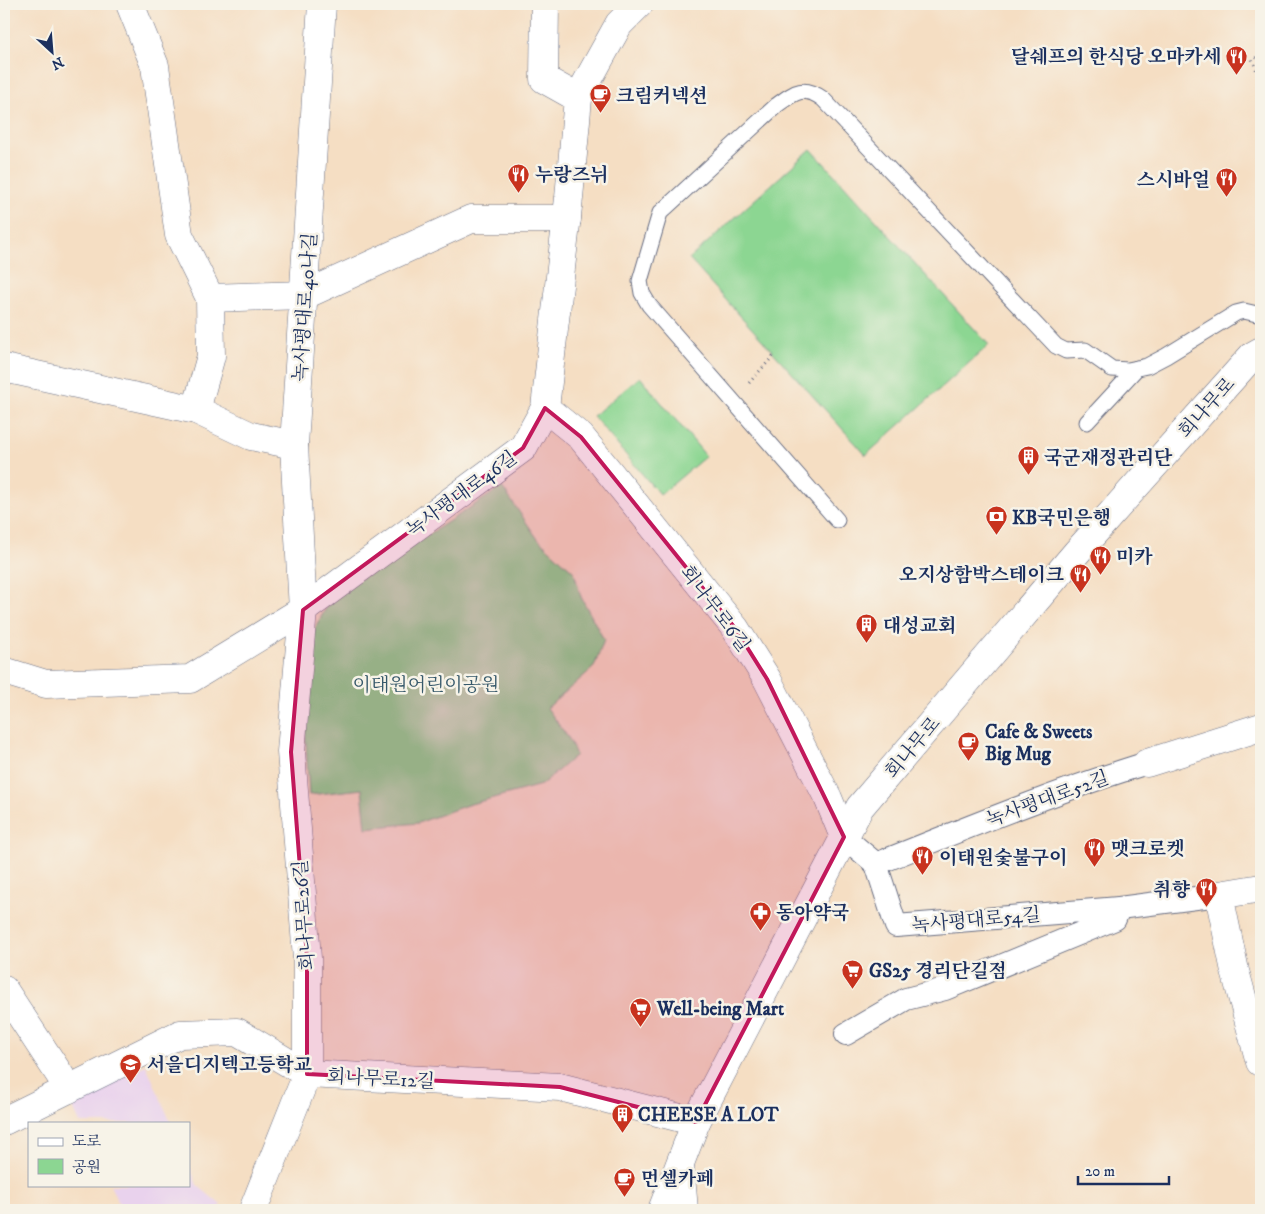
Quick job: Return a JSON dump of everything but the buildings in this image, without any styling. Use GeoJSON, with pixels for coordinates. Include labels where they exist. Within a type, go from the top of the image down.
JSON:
{"type":"FeatureCollection","features":[{"type":"Feature","properties":{"kind":"street"},"geometry":{"type":"LineString","coordinates":[[130,4],[155,66],[179,236],[210,298],[211,356],[196,410]]}},
{"type":"Feature","properties":{"kind":"street","name":"녹사평대로40나길"},"geometry":{"type":"LineString","coordinates":[[303,610],[294,446],[322,4]]}},
{"type":"Feature","properties":{"kind":"street"},"geometry":{"type":"LineString","coordinates":[[545,4],[544,79],[578,98]]}},
{"type":"Feature","properties":{"kind":"street","name":"녹사평대로46길"},"geometry":{"type":"LineString","coordinates":[[4,671],[46,684],[190,679],[303,610],[523,448],[545,408],[567,219],[578,98],[619,24],[639,4]]}},
{"type":"Feature","properties":{"kind":"street"},"geometry":{"type":"LineString","coordinates":[[210,298],[305,295],[471,219],[567,219]]}},
{"type":"Feature","properties":{"kind":"street","name":"회나무로"},"geometry":{"type":"LineString","coordinates":[[662,1210],[696,1122],[860,807],[1077,552],[1252,356],[1261,350]]}},
{"type":"Feature","properties":{"kind":"street"},"geometry":{"type":"LineString","coordinates":[[4,368],[196,410],[251,436],[294,446]]}},
{"type":"Feature","properties":{"kind":"street","name":"회나무로6길"},"geometry":{"type":"LineString","coordinates":[[545,408],[581,437],[735,628],[767,679],[828,798],[844,837]]}},
{"type":"Feature","properties":{"kind":"street","name":"회나무로26길"},"geometry":{"type":"LineString","coordinates":[[253,1210],[306,1074],[307,958],[291,752],[303,610]]}},
{"type":"Feature","properties":{"kind":"street","name":"녹사평대로52길"},"geometry":{"type":"LineString","coordinates":[[876,864],[1015,808],[1088,782],[1261,727]]}},
{"type":"Feature","properties":{"kind":"street"},"geometry":{"type":"LineString","coordinates":[[844,837],[876,864]]}},
{"type":"Feature","properties":{"kind":"street","name":"녹사평대로54길"},"geometry":{"type":"LineString","coordinates":[[876,864],[896,926],[1119,908],[1261,888]]}},
{"type":"Feature","properties":{"kind":"street"},"geometry":{"type":"LineString","coordinates":[[1219,895],[1235,971],[1260,1062]]}},
{"type":"Feature","properties":{"kind":"street","name":"녹사평대로54길"},"geometry":{"type":"LineString","coordinates":[[846,1034],[906,999],[945,989],[1115,919],[1119,908]]}},
{"type":"Feature","properties":{"kind":"street"},"geometry":{"type":"LineString","coordinates":[[4,990],[69,1089]]}},
{"type":"Feature","properties":{"kind":"street","name":"회나무로12길"},"geometry":{"type":"LineString","coordinates":[[4,1121],[180,1034],[237,1032],[306,1074],[560,1087],[696,1122]]}},
{"type":"Feature","properties":{"kind":"street"},"geometry":{"type":"LineString","coordinates":[[680,1165],[684,1210]]}},
{"type":"Feature","properties":{"kind":"lane"},"geometry":{"type":"LineString","coordinates":[[837,520],[649,305],[642,293],[640,282],[660,213],[791,94],[803,90],[813,92],[823,99],[1056,346],[1066,351],[1085,350],[1112,369],[1128,370],[1147,366],[1166,356],[1236,313],[1244,311],[1261,315]]}},
{"type":"Feature","properties":{"kind":"lane"},"geometry":{"type":"LineString","coordinates":[[1087,422],[1137,368]]}},
{"type":"Feature","properties":{"kind":"path"},"geometry":{"type":"LineString","coordinates":[[1261,56],[1252,58],[1261,81]]}},
{"type":"Feature","properties":{"kind":"path"},"geometry":{"type":"LineString","coordinates":[[733,401],[775,354]]}},
{"type":"Feature","properties":{"kind":"highlighted area"},"geometry":{"type":"Polygon","coordinates":[[[545,408],[581,437],[735,628],[767,679],[844,837],[696,1122],[560,1087],[307,1074],[307,958],[291,752],[303,610],[523,448],[545,408]]]}},
{"type":"Feature","properties":{"kind":"shaded area","name":"서을디지텍고등학교"},"geometry":{"type":"Polygon","coordinates":[[[146,1065],[171,1122],[80,1122],[70,1101],[146,1065]]]}},
{"type":"Feature","properties":{"kind":"shaded area"},"geometry":{"type":"Polygon","coordinates":[[[190,1168],[197,1185],[221,1205],[218,1210],[122,1210],[110,1186],[190,1186],[190,1168]]]}},
{"type":"Feature","properties":{"kind":"green space"},"geometry":{"type":"Polygon","coordinates":[[[811,149],[989,345],[866,455],[689,259],[811,149]]]}},
{"type":"Feature","properties":{"kind":"green space"},"geometry":{"type":"Polygon","coordinates":[[[640,377],[706,456],[660,495],[593,416],[640,377]]]}},
{"type":"Feature","properties":{"kind":"green space","name":"이태원어린이공원"},"geometry":{"type":"Polygon","coordinates":[[[502,487],[537,538],[574,572],[581,597],[604,640],[594,667],[547,708],[569,739],[576,755],[541,785],[467,805],[418,823],[366,828],[362,789],[309,795],[301,654],[332,597],[502,487]]]}},
{"type":"Feature","properties":{"kind":"place","name":"달쉐프의 한식당 오마카세"},"geometry":{"type":"Point","coordinates":[1237,75]}},
{"type":"Feature","properties":{"kind":"place","name":"크림커넥션"},"geometry":{"type":"Point","coordinates":[600,114]}},
{"type":"Feature","properties":{"kind":"place","name":"누랑즈뉘"},"geometry":{"type":"Point","coordinates":[519,193]}},
{"type":"Feature","properties":{"kind":"place","name":"스시바얼"},"geometry":{"type":"Point","coordinates":[1226,198]}},
{"type":"Feature","properties":{"kind":"place","name":"국군재정관리단"},"geometry":{"type":"Point","coordinates":[1028,476]}},
{"type":"Feature","properties":{"kind":"place","name":"KB국민은행"},"geometry":{"type":"Point","coordinates":[996,536]}},
{"type":"Feature","properties":{"kind":"place","name":"미카"},"geometry":{"type":"Point","coordinates":[1100,575]}},
{"type":"Feature","properties":{"kind":"place","name":"오지상함박스테이크"},"geometry":{"type":"Point","coordinates":[1080,593]}},
{"type":"Feature","properties":{"kind":"place","name":"대성교회"},"geometry":{"type":"Point","coordinates":[867,644]}},
{"type":"Feature","properties":{"kind":"place","name":"Cafe & Sweets Big Mug"},"geometry":{"type":"Point","coordinates":[969,761]}},
{"type":"Feature","properties":{"kind":"place","name":"맷크로켓"},"geometry":{"type":"Point","coordinates":[1095,867]}},
{"type":"Feature","properties":{"kind":"place","name":"이태원숯불구이"},"geometry":{"type":"Point","coordinates":[923,876]}},
{"type":"Feature","properties":{"kind":"place","name":"취향"},"geometry":{"type":"Point","coordinates":[1206,908]}},
{"type":"Feature","properties":{"kind":"place","name":"동아약국"},"geometry":{"type":"Point","coordinates":[760,931]}},
{"type":"Feature","properties":{"kind":"place","name":"GS25 경리단길점"},"geometry":{"type":"Point","coordinates":[853,989]}},
{"type":"Feature","properties":{"kind":"place","name":"Well-being Mart"},"geometry":{"type":"Point","coordinates":[641,1027]}},
{"type":"Feature","properties":{"kind":"place","name":"서을디지텍고등학교"},"geometry":{"type":"Point","coordinates":[131,1083]}},
{"type":"Feature","properties":{"kind":"place","name":"CHEESE A LOT"},"geometry":{"type":"Point","coordinates":[622,1133]}},
{"type":"Feature","properties":{"kind":"place","name":"먼셀카페"},"geometry":{"type":"Point","coordinates":[625,1197]}}]}
